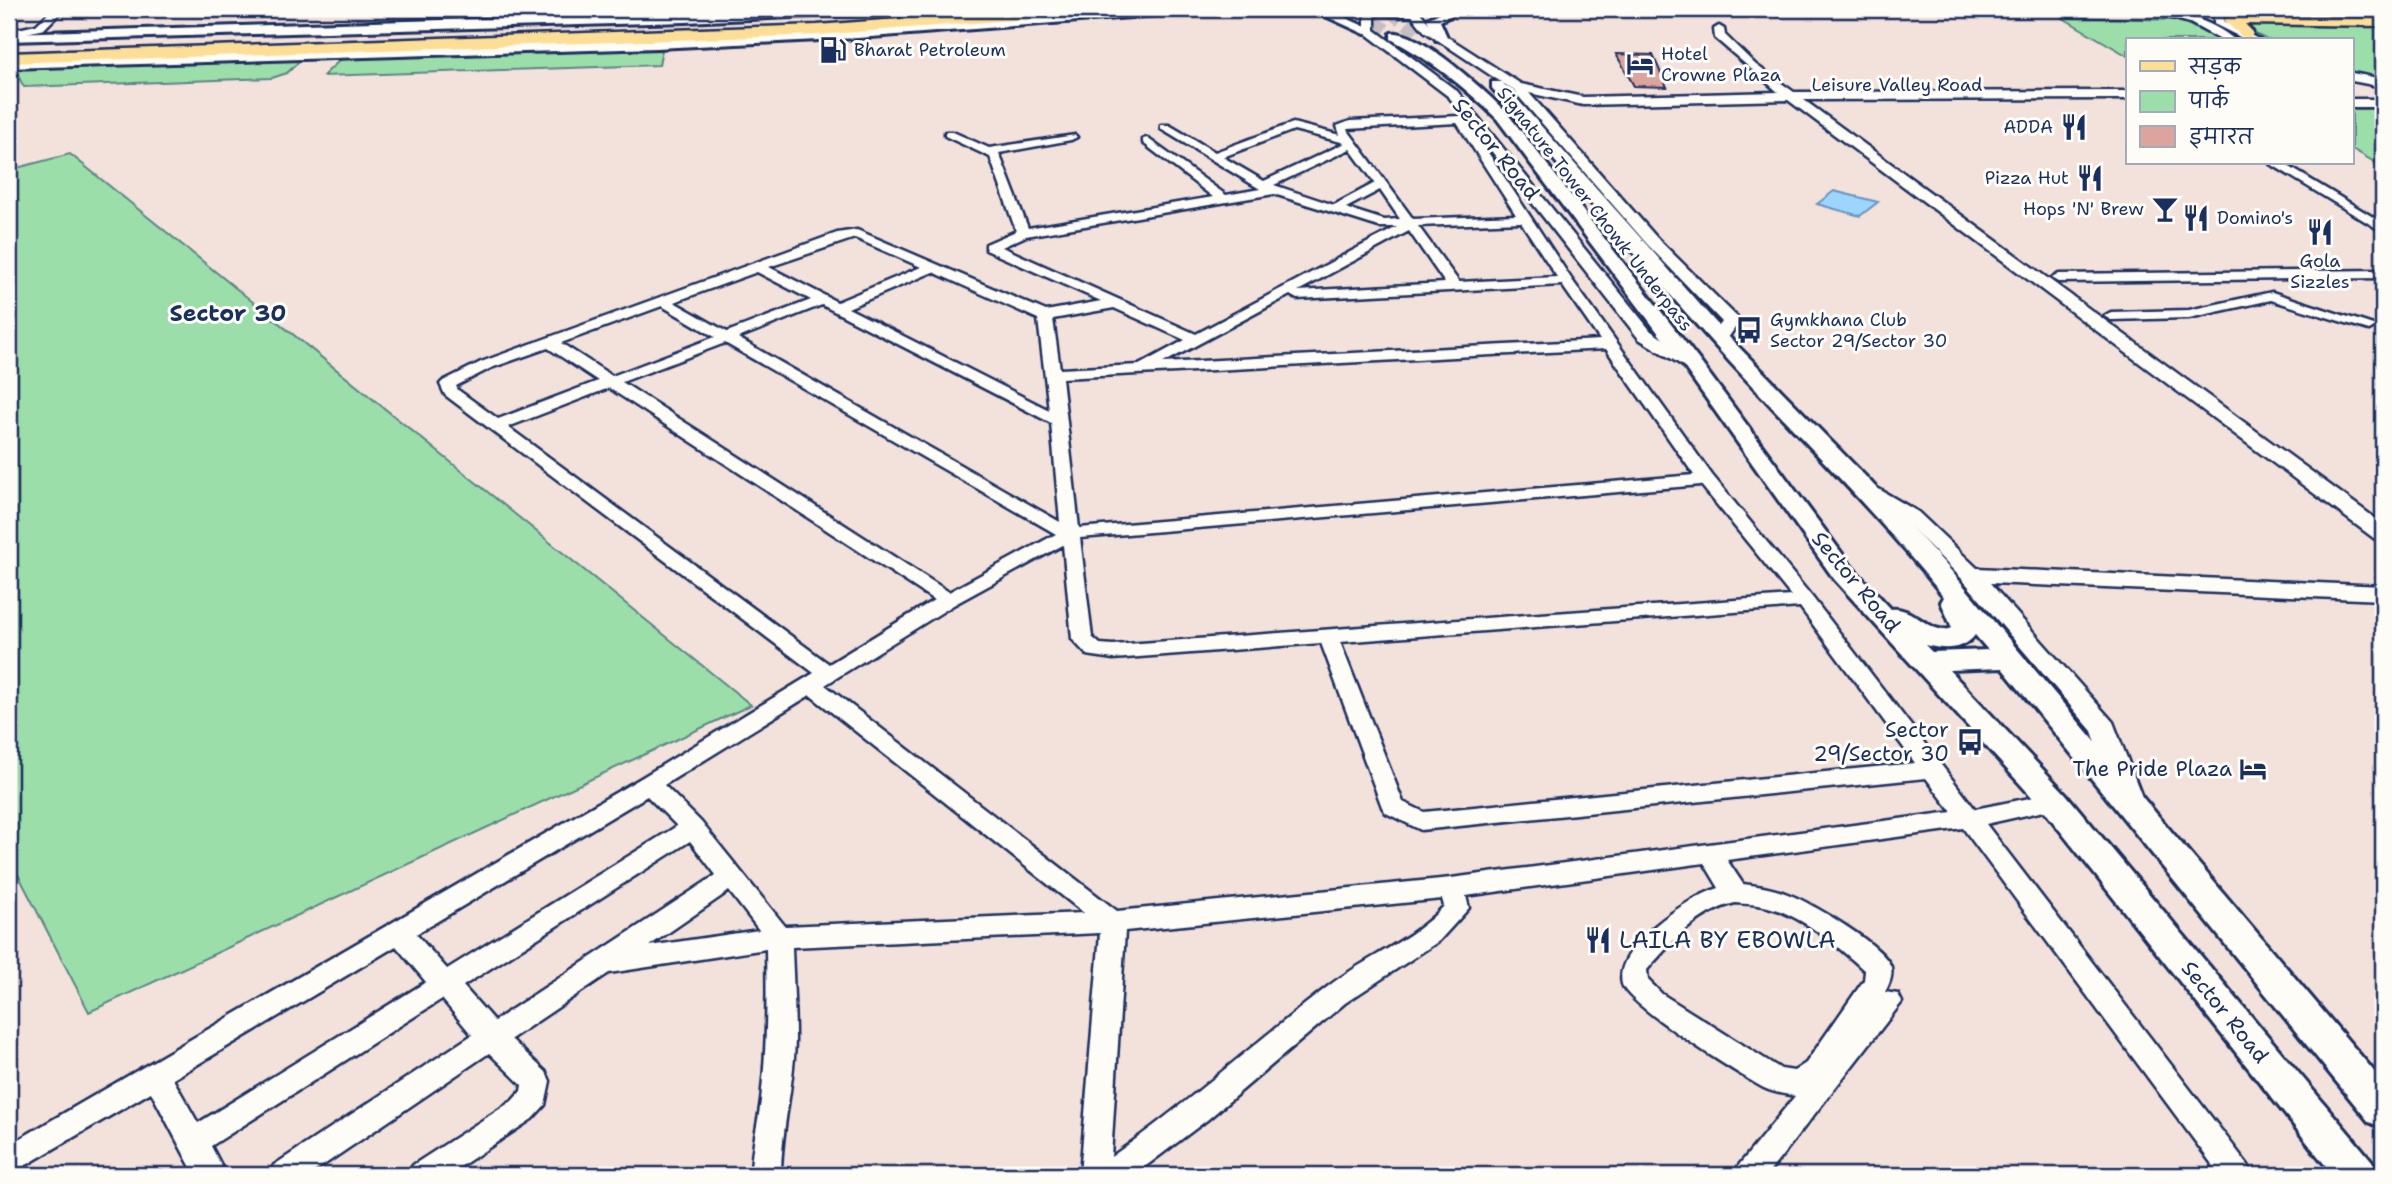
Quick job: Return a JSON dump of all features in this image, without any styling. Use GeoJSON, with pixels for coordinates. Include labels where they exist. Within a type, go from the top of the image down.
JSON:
{"type":"FeatureCollection","features":[{"type":"Feature","properties":{"kind":"highway"},"geometry":{"type":"LineString","coordinates":[[9,47],[51,42],[619,33],[951,9]]}},
{"type":"Feature","properties":{"kind":"highway"},"geometry":{"type":"LineString","coordinates":[[740,24],[905,21],[1009,9]]}},
{"type":"Feature","properties":{"kind":"highway"},"geometry":{"type":"LineString","coordinates":[[9,58],[905,21],[1090,9]]}},
{"type":"Feature","properties":{"kind":"highway"},"geometry":{"type":"LineString","coordinates":[[619,33],[685,18]]}},
{"type":"Feature","properties":{"kind":"highway"},"geometry":{"type":"LineString","coordinates":[[619,33],[718,41]]}},
{"type":"Feature","properties":{"kind":"main road"},"geometry":{"type":"LineString","coordinates":[[9,36],[51,42],[877,9]]}},
{"type":"Feature","properties":{"kind":"main road"},"geometry":{"type":"LineString","coordinates":[[9,64],[718,41],[878,33],[1183,9]]}},
{"type":"Feature","properties":{"kind":"main road"},"geometry":{"type":"LineString","coordinates":[[1316,9],[1368,31]]}},
{"type":"Feature","properties":{"kind":"main road"},"geometry":{"type":"LineString","coordinates":[[1441,37],[1433,19],[1458,9]]}},
{"type":"Feature","properties":{"kind":"main road"},"geometry":{"type":"LineString","coordinates":[[2296,9],[2383,15]]}},
{"type":"Feature","properties":{"kind":"main road"},"geometry":{"type":"LineString","coordinates":[[2250,38],[2230,20],[2383,22]]}},
{"type":"Feature","properties":{"kind":"main road","name":"Signature Tower Chowk Underpass"},"geometry":{"type":"LineString","coordinates":[[1420,34],[1492,80],[1719,338]]}},
{"type":"Feature","properties":{"kind":"main road","name":"Signature Tower Chowk Underpass"},"geometry":{"type":"LineString","coordinates":[[1396,36],[1439,60],[1472,86],[1502,116],[1692,363]]}},
{"type":"Feature","properties":{"kind":"main road"},"geometry":{"type":"LineString","coordinates":[[1719,338],[1860,484],[1938,572],[2383,1110]]}},
{"type":"Feature","properties":{"kind":"main road","name":"Sector Road"},"geometry":{"type":"LineString","coordinates":[[1692,363],[1843,573],[2054,801],[2358,1175]]}},
{"type":"Feature","properties":{"kind":"main road"},"geometry":{"type":"LineString","coordinates":[[1843,573],[1920,632],[1933,638],[1958,639],[1966,628],[1938,572]]}},
{"type":"Feature","properties":{"kind":"main road"},"geometry":{"type":"LineString","coordinates":[[1925,662],[2009,659]]}},
{"type":"Feature","properties":{"kind":"street"},"geometry":{"type":"LineString","coordinates":[[9,36],[40,27],[59,9]]}},
{"type":"Feature","properties":{"kind":"street"},"geometry":{"type":"LineString","coordinates":[[2144,9],[2194,21],[2225,38]]}},
{"type":"Feature","properties":{"kind":"street"},"geometry":{"type":"LineString","coordinates":[[2219,9],[2218,22],[2250,38]]}},
{"type":"Feature","properties":{"kind":"street"},"geometry":{"type":"LineString","coordinates":[[1368,31],[1375,11],[1414,12],[1428,29],[1553,112],[1651,241],[1731,321],[1719,338]]}},
{"type":"Feature","properties":{"kind":"street"},"geometry":{"type":"LineString","coordinates":[[40,27],[51,42]]}},
{"type":"Feature","properties":{"kind":"street"},"geometry":{"type":"LineString","coordinates":[[2383,514],[2059,278],[1802,96],[1768,79],[1718,36],[1719,29],[1734,35],[1802,96],[2383,534]]}},
{"type":"Feature","properties":{"kind":"street","name":"Sector Road"},"geometry":{"type":"LineString","coordinates":[[1368,31],[1453,93],[1466,119],[1645,335],[1692,363]]}},
{"type":"Feature","properties":{"kind":"street"},"geometry":{"type":"LineString","coordinates":[[2354,77],[2383,83]]}},
{"type":"Feature","properties":{"kind":"street"},"geometry":{"type":"LineString","coordinates":[[1737,96],[1763,86],[1768,79]]}},
{"type":"Feature","properties":{"kind":"street","name":"Leisure Valley Road"},"geometry":{"type":"LineString","coordinates":[[1517,87],[1583,100],[1737,96],[2126,94]]}},
{"type":"Feature","properties":{"kind":"street"},"geometry":{"type":"LineString","coordinates":[[2358,95],[2382,101]]}},
{"type":"Feature","properties":{"kind":"street"},"geometry":{"type":"LineString","coordinates":[[1802,96],[1855,96]]}},
{"type":"Feature","properties":{"kind":"street","name":"Leisure Valley Road"},"geometry":{"type":"LineString","coordinates":[[1553,112],[1802,96],[2126,102]]}},
{"type":"Feature","properties":{"kind":"street"},"geometry":{"type":"LineString","coordinates":[[2354,103],[2382,101]]}},
{"type":"Feature","properties":{"kind":"street"},"geometry":{"type":"LineString","coordinates":[[1455,287],[1413,224],[1381,185],[1341,128],[1343,126],[1466,119],[1523,218],[1706,479],[1805,601],[2238,1175]]}},
{"type":"Feature","properties":{"kind":"street"},"geometry":{"type":"LineString","coordinates":[[1214,157],[1293,126],[1353,142]]}},
{"type":"Feature","properties":{"kind":"street"},"geometry":{"type":"LineString","coordinates":[[1165,127],[1268,188],[1383,223],[1523,218]]}},
{"type":"Feature","properties":{"kind":"street"},"geometry":{"type":"LineString","coordinates":[[949,134],[990,151],[998,160],[1023,233]]}},
{"type":"Feature","properties":{"kind":"street"},"geometry":{"type":"LineString","coordinates":[[990,151],[1071,137]]}},
{"type":"Feature","properties":{"kind":"street"},"geometry":{"type":"LineString","coordinates":[[1147,141],[1224,199]]}},
{"type":"Feature","properties":{"kind":"street"},"geometry":{"type":"LineString","coordinates":[[1196,339],[991,247],[1023,233],[1224,199],[1268,188],[1353,142]]}},
{"type":"Feature","properties":{"kind":"street"},"geometry":{"type":"LineString","coordinates":[[2277,164],[2383,229]]}},
{"type":"Feature","properties":{"kind":"street"},"geometry":{"type":"LineString","coordinates":[[1335,209],[1381,185]]}},
{"type":"Feature","properties":{"kind":"street"},"geometry":{"type":"LineString","coordinates":[[1139,369],[1413,224]]}},
{"type":"Feature","properties":{"kind":"street"},"geometry":{"type":"LineString","coordinates":[[1113,922],[818,678],[497,425],[451,392],[448,384],[485,365],[760,268],[850,233],[1044,316],[1116,303]]}},
{"type":"Feature","properties":{"kind":"street"},"geometry":{"type":"LineString","coordinates":[[497,425],[725,337],[933,267]]}},
{"type":"Feature","properties":{"kind":"street"},"geometry":{"type":"LineString","coordinates":[[760,268],[1059,421]]}},
{"type":"Feature","properties":{"kind":"street"},"geometry":{"type":"LineString","coordinates":[[2059,278],[2383,275]]}},
{"type":"Feature","properties":{"kind":"street"},"geometry":{"type":"LineString","coordinates":[[1297,295],[1566,281]]}},
{"type":"Feature","properties":{"kind":"street"},"geometry":{"type":"LineString","coordinates":[[2111,316],[2189,314],[2272,296],[2369,326]]}},
{"type":"Feature","properties":{"kind":"street"},"geometry":{"type":"LineString","coordinates":[[665,302],[1069,534]]}},
{"type":"Feature","properties":{"kind":"street"},"geometry":{"type":"LineString","coordinates":[[1044,316],[1048,324],[1082,639],[1094,650],[1113,652],[1805,601]]}},
{"type":"Feature","properties":{"kind":"street"},"geometry":{"type":"LineString","coordinates":[[549,342],[948,600]]}},
{"type":"Feature","properties":{"kind":"street"},"geometry":{"type":"LineString","coordinates":[[1052,374],[1612,344]]}},
{"type":"Feature","properties":{"kind":"street"},"geometry":{"type":"LineString","coordinates":[[9,1161],[397,930],[649,784],[948,600],[1069,534],[1706,479]]}},
{"type":"Feature","properties":{"kind":"street"},"geometry":{"type":"LineString","coordinates":[[1860,484],[1911,516],[1971,575],[2104,728],[2131,806]]}},
{"type":"Feature","properties":{"kind":"street"},"geometry":{"type":"LineString","coordinates":[[1971,575],[2383,593]]}},
{"type":"Feature","properties":{"kind":"street"},"geometry":{"type":"LineString","coordinates":[[1328,636],[1394,807],[1421,821],[1930,770]]}},
{"type":"Feature","properties":{"kind":"street"},"geometry":{"type":"LineString","coordinates":[[649,784],[692,828],[779,937],[781,1040],[776,1095],[766,1146],[765,1175]]}},
{"type":"Feature","properties":{"kind":"street"},"geometry":{"type":"LineString","coordinates":[[603,963],[779,937],[1113,922],[1451,888],[1968,819],[2054,801]]}},
{"type":"Feature","properties":{"kind":"street"},"geometry":{"type":"LineString","coordinates":[[194,1141],[692,828]]}},
{"type":"Feature","properties":{"kind":"street"},"geometry":{"type":"LineString","coordinates":[[1711,854],[1735,893]]}},
{"type":"Feature","properties":{"kind":"street"},"geometry":{"type":"LineString","coordinates":[[284,1175],[732,877]]}},
{"type":"Feature","properties":{"kind":"street"},"geometry":{"type":"LineString","coordinates":[[1110,1175],[1160,1141],[1338,994],[1442,927],[1457,908],[1451,888]]}},
{"type":"Feature","properties":{"kind":"street"},"geometry":{"type":"LineString","coordinates":[[1735,893],[1769,898],[1799,911],[1863,953],[1878,967],[1877,982],[1816,1072],[1797,1084],[1775,1080],[1653,1002],[1635,984],[1634,967],[1687,912],[1709,899],[1735,893]]}},
{"type":"Feature","properties":{"kind":"street"},"geometry":{"type":"LineString","coordinates":[[1095,1175],[1113,922]]}},
{"type":"Feature","properties":{"kind":"street"},"geometry":{"type":"LineString","coordinates":[[397,930],[491,1037],[536,1082],[535,1096],[522,1110],[424,1175]]}},
{"type":"Feature","properties":{"kind":"street"},"geometry":{"type":"LineString","coordinates":[[1749,1175],[1889,1002]]}},
{"type":"Feature","properties":{"kind":"street"},"geometry":{"type":"LineString","coordinates":[[156,1074],[211,1175]]}},
{"type":"Feature","properties":{"kind":"green space"},"geometry":{"type":"Polygon","coordinates":[[[2061,17],[2179,20],[2215,38],[2126,38],[2126,55],[2061,17]]]}},
{"type":"Feature","properties":{"kind":"green space"},"geometry":{"type":"Polygon","coordinates":[[[2237,24],[2383,24],[2383,81],[2354,75],[2354,38],[2263,38],[2237,24]]]}},
{"type":"Feature","properties":{"kind":"green space"},"geometry":{"type":"Polygon","coordinates":[[[662,50],[659,65],[323,76],[344,56],[662,50]]]}},
{"type":"Feature","properties":{"kind":"green space"},"geometry":{"type":"Polygon","coordinates":[[[305,56],[287,73],[272,78],[24,87],[13,67],[305,56]]]}},
{"type":"Feature","properties":{"kind":"green space"},"geometry":{"type":"Polygon","coordinates":[[[2354,109],[2383,109],[2383,167],[2354,150],[2354,109]]]}},
{"type":"Feature","properties":{"kind":"green space"},"geometry":{"type":"Polygon","coordinates":[[[70,154],[751,705],[89,1012],[9,857],[9,170],[70,154]]]}},
{"type":"Feature","properties":{"kind":"water"},"geometry":{"type":"Polygon","coordinates":[[[1834,191],[1878,202],[1860,216],[1817,204],[1834,191]]]}},
{"type":"Feature","properties":{"kind":"building"},"geometry":{"type":"Polygon","coordinates":[[[1616,54],[1653,55],[1667,87],[1634,86],[1616,54]]]}},
{"type":"Feature","properties":{"kind":"tunnel"},"geometry":{"type":"LineString","coordinates":[[1365,9],[1364,16],[1396,36]]}},
{"type":"Feature","properties":{"kind":"tunnel"},"geometry":{"type":"LineString","coordinates":[[1395,9],[1396,16],[1420,34]]}},
{"type":"Feature","properties":{"kind":"place","name":"Bharat Petroleum"},"geometry":{"type":"Point","coordinates":[833,50]}},
{"type":"Feature","properties":{"kind":"place","name":"Hotel Crowne Plaza"},"geometry":{"type":"Point","coordinates":[1640,64]}},
{"type":"Feature","properties":{"kind":"place","name":"ADDA"},"geometry":{"type":"Point","coordinates":[2074,127]}},
{"type":"Feature","properties":{"kind":"place","name":"Pizza Hut"},"geometry":{"type":"Point","coordinates":[2090,178]}},
{"type":"Feature","properties":{"kind":"place","name":"Hops 'N' Brew"},"geometry":{"type":"Point","coordinates":[2165,209]}},
{"type":"Feature","properties":{"kind":"place","name":"Domino's"},"geometry":{"type":"Point","coordinates":[2196,218]}},
{"type":"Feature","properties":{"kind":"place","name":"Gola Sizzles"},"geometry":{"type":"Point","coordinates":[2320,232]}},
{"type":"Feature","properties":{"kind":"place","name":"Gymkhana Club Sector 29/Sector 30"},"geometry":{"type":"Point","coordinates":[1749,330]}},
{"type":"Feature","properties":{"kind":"place","name":"Sector 29/Sector 30"},"geometry":{"type":"Point","coordinates":[1970,742]}},
{"type":"Feature","properties":{"kind":"place","name":"The Pride Plaza"},"geometry":{"type":"Point","coordinates":[2253,769]}},
{"type":"Feature","properties":{"kind":"place","name":"LAILA BY EBOWLA"},"geometry":{"type":"Point","coordinates":[1598,940]}},
{"type":"Feature","properties":{"kind":"district","name":"Sector 30"},"geometry":{"type":"Point","coordinates":[228,313]}}]}
